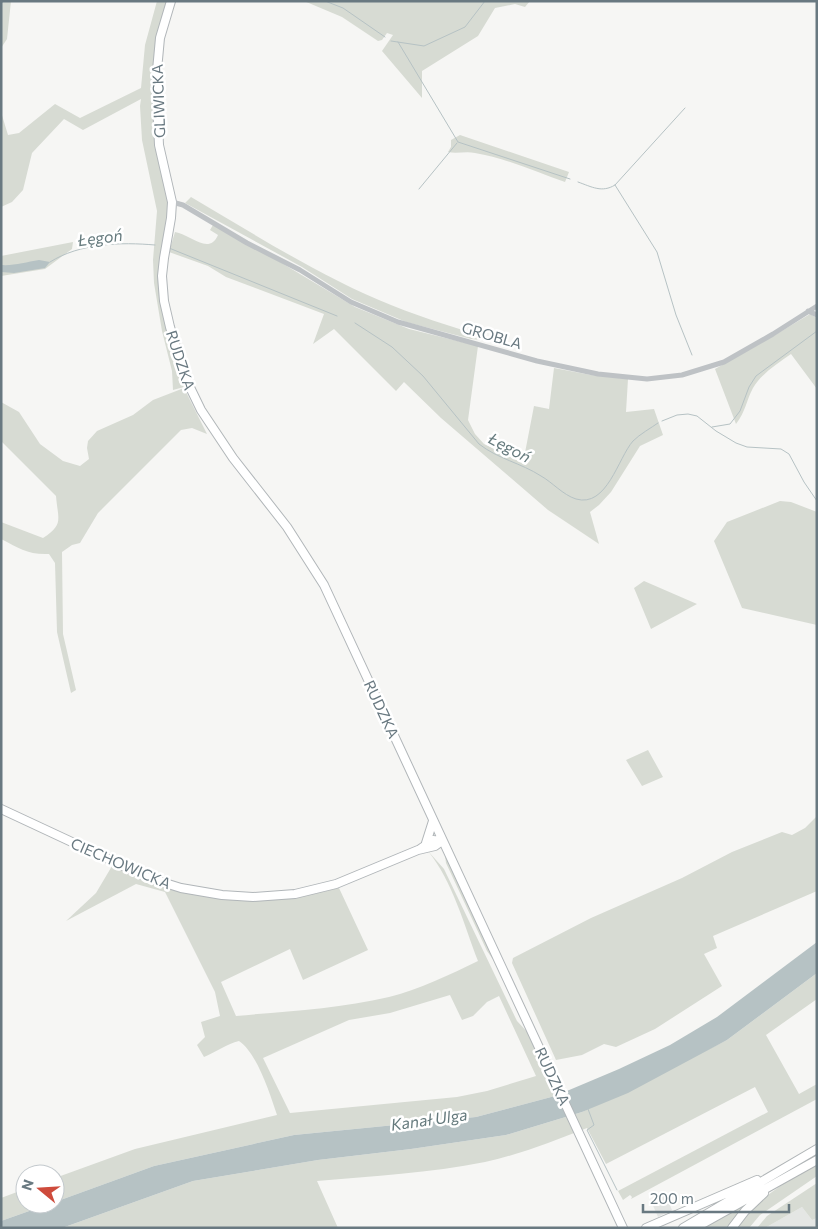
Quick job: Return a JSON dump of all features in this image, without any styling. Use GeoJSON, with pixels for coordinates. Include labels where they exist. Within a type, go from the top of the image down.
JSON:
{"type":"FeatureCollection","features":[{"type":"Feature","properties":{"kind":"main road","name":"GLIWICKA"},"geometry":{"type":"LineString","coordinates":[[171,1],[160,38],[156,81],[159,144],[172,202]]}},
{"type":"Feature","properties":{"kind":"main road","name":"RUDZKA"},"geometry":{"type":"LineString","coordinates":[[172,202],[162,276],[164,301],[178,358],[192,392],[214,431],[287,527],[318,575],[624,1226]]}},
{"type":"Feature","properties":{"kind":"main road","name":"CIECHOWICKA"},"geometry":{"type":"LineString","coordinates":[[1,809],[142,874],[181,888],[253,897],[295,894],[336,884],[428,846]]}},
{"type":"Feature","properties":{"kind":"main road"},"geometry":{"type":"LineString","coordinates":[[428,846],[433,821]]}},
{"type":"Feature","properties":{"kind":"main road"},"geometry":{"type":"LineString","coordinates":[[428,846],[435,840],[442,841]]}},
{"type":"Feature","properties":{"kind":"main road"},"geometry":{"type":"LineString","coordinates":[[428,846],[450,857]]}},
{"type":"Feature","properties":{"kind":"main road"},"geometry":{"type":"LineString","coordinates":[[683,1228],[817,1149]]}},
{"type":"Feature","properties":{"kind":"main road"},"geometry":{"type":"LineString","coordinates":[[695,1228],[817,1160]]}},
{"type":"Feature","properties":{"kind":"main road"},"geometry":{"type":"LineString","coordinates":[[646,1228],[779,1170]]}},
{"type":"Feature","properties":{"kind":"main road"},"geometry":{"type":"LineString","coordinates":[[732,1228],[758,1198],[784,1179]]}},
{"type":"Feature","properties":{"kind":"street","name":"GROBLA"},"geometry":{"type":"LineString","coordinates":[[172,202],[183,205],[247,243],[280,259],[351,302],[398,322],[537,361],[598,374],[647,379],[682,375],[724,362],[817,306]]}},
{"type":"Feature","properties":{"kind":"street"},"geometry":{"type":"LineString","coordinates":[[808,311],[817,315]]}},
{"type":"Feature","properties":{"kind":"shaded area"},"geometry":{"type":"Polygon","coordinates":[[[1,1],[11,1],[7,39],[1,48],[1,1]]]}},
{"type":"Feature","properties":{"kind":"shaded area"},"geometry":{"type":"Polygon","coordinates":[[[157,1],[167,1],[153,83],[155,143],[169,197],[170,213],[161,250],[159,272],[168,332],[184,387],[173,390],[172,371],[162,331],[154,283],[153,260],[157,211],[142,140],[141,99],[83,130],[64,119],[32,153],[23,190],[12,202],[1,207],[1,112],[8,135],[19,133],[55,104],[80,118],[141,88],[145,45],[157,1]]]}},
{"type":"Feature","properties":{"kind":"shaded area"},"geometry":{"type":"Polygon","coordinates":[[[304,1],[530,1],[525,7],[515,4],[495,8],[478,36],[422,71],[422,98],[382,51],[393,35],[387,33],[382,40],[378,41],[342,17],[304,1]]]}},
{"type":"Feature","properties":{"kind":"shaded area"},"geometry":{"type":"Polygon","coordinates":[[[460,135],[569,172],[565,182],[487,155],[472,152],[448,152],[451,147],[451,140],[460,135]]]}},
{"type":"Feature","properties":{"kind":"shaded area"},"geometry":{"type":"Polygon","coordinates":[[[191,197],[339,282],[419,316],[503,342],[471,339],[406,322],[352,299],[302,267],[185,203],[191,197]]]}},
{"type":"Feature","properties":{"kind":"shaded area"},"geometry":{"type":"Polygon","coordinates":[[[213,225],[355,307],[409,329],[478,346],[468,420],[475,434],[484,444],[523,463],[534,406],[549,409],[554,368],[628,379],[626,412],[654,409],[663,435],[640,446],[611,492],[590,512],[599,544],[548,510],[441,418],[404,382],[396,391],[334,329],[313,344],[324,314],[226,277],[208,266],[169,252],[175,232],[204,244],[210,244],[218,235],[210,230],[213,225]]]}},
{"type":"Feature","properties":{"kind":"shaded area"},"geometry":{"type":"Polygon","coordinates":[[[73,242],[72,249],[45,269],[1,276],[1,256],[73,242]]]}},
{"type":"Feature","properties":{"kind":"shaded area"},"geometry":{"type":"Polygon","coordinates":[[[39,260],[50,262],[45,268],[14,273],[1,272],[1,265],[39,260]]]}},
{"type":"Feature","properties":{"kind":"shaded area"},"geometry":{"type":"Polygon","coordinates":[[[810,314],[817,318],[817,389],[791,354],[770,369],[753,388],[742,415],[736,424],[715,369],[810,314]]]}},
{"type":"Feature","properties":{"kind":"shaded area"},"geometry":{"type":"Polygon","coordinates":[[[184,388],[207,434],[192,428],[181,430],[98,513],[80,543],[72,545],[62,552],[63,634],[76,690],[71,693],[57,632],[55,563],[49,554],[29,552],[1,539],[1,522],[43,538],[57,525],[58,516],[56,496],[1,441],[1,402],[19,412],[40,444],[63,461],[80,466],[89,459],[88,441],[97,431],[133,415],[153,400],[184,388]]]}},
{"type":"Feature","properties":{"kind":"shaded area"},"geometry":{"type":"Polygon","coordinates":[[[780,501],[791,502],[817,512],[817,625],[742,608],[714,541],[727,522],[780,501]]]}},
{"type":"Feature","properties":{"kind":"shaded area"},"geometry":{"type":"Polygon","coordinates":[[[644,581],[697,604],[651,629],[634,588],[644,581]]]}},
{"type":"Feature","properties":{"kind":"shaded area"},"geometry":{"type":"Polygon","coordinates":[[[648,750],[663,777],[642,786],[626,760],[648,750]]]}},
{"type":"Feature","properties":{"kind":"shaded area"},"geometry":{"type":"Polygon","coordinates":[[[817,816],[817,891],[713,936],[717,948],[704,954],[722,986],[655,1029],[616,1047],[604,1044],[582,1055],[556,1060],[512,963],[513,958],[591,918],[682,878],[732,852],[782,832],[792,835],[805,828],[817,816]]]}},
{"type":"Feature","properties":{"kind":"shaded area"},"geometry":{"type":"Polygon","coordinates":[[[428,851],[444,869],[517,1021],[531,1036],[549,1073],[556,1072],[566,1091],[555,1096],[476,1117],[294,1135],[154,1166],[65,1198],[65,1174],[135,1149],[277,1115],[257,1064],[246,1047],[239,1041],[204,1057],[197,1045],[205,1037],[201,1022],[220,1016],[215,992],[165,892],[136,884],[66,921],[96,893],[112,866],[151,883],[177,889],[178,891],[230,899],[282,899],[339,888],[368,950],[303,980],[290,949],[221,982],[236,1016],[332,1007],[389,997],[423,986],[478,961],[457,904],[444,876],[428,851]],[[450,995],[390,1013],[349,1020],[263,1058],[290,1113],[457,1097],[487,1091],[536,1076],[499,996],[487,1002],[473,1016],[462,1020],[450,995]]]}},
{"type":"Feature","properties":{"kind":"shaded area"},"geometry":{"type":"Polygon","coordinates":[[[445,856],[493,956],[492,958],[446,863],[445,856]]]}},
{"type":"Feature","properties":{"kind":"shaded area"},"geometry":{"type":"Polygon","coordinates":[[[817,942],[817,973],[727,1040],[628,1093],[582,1112],[506,1135],[318,1160],[193,1181],[62,1228],[1,1228],[1,1221],[21,1214],[65,1214],[65,1198],[154,1166],[294,1135],[476,1117],[555,1096],[670,1045],[717,1017],[817,942]]]}},
{"type":"Feature","properties":{"kind":"shaded area"},"geometry":{"type":"Polygon","coordinates":[[[817,973],[817,999],[766,1035],[799,1094],[817,1084],[817,1099],[631,1199],[630,1195],[623,1200],[618,1191],[768,1112],[755,1087],[606,1164],[587,1128],[524,1151],[485,1162],[422,1172],[317,1181],[338,1228],[62,1228],[193,1181],[318,1160],[506,1135],[582,1112],[727,1040],[817,973]]]}},
{"type":"Feature","properties":{"kind":"shaded area"},"geometry":{"type":"Polygon","coordinates":[[[817,1163],[817,1176],[760,1215],[749,1228],[734,1228],[750,1208],[794,1176],[817,1163]]]}},
{"type":"Feature","properties":{"kind":"shaded area"},"geometry":{"type":"Polygon","coordinates":[[[817,1183],[817,1218],[812,1220],[802,1207],[765,1228],[757,1228],[767,1216],[817,1183]]]}},
{"type":"Feature","properties":{"kind":"shaded area"},"geometry":{"type":"Polygon","coordinates":[[[15,1193],[15,1214],[21,1214],[1,1221],[1,1198],[15,1193]]]}},
{"type":"Feature","properties":{"kind":"shaded area"},"geometry":{"type":"Polygon","coordinates":[[[665,1194],[672,1210],[658,1217],[651,1201],[665,1194]]]}},
{"type":"Feature","properties":{"kind":"shaded area"},"geometry":{"type":"Polygon","coordinates":[[[756,1196],[728,1228],[702,1228],[756,1196]]]}},
{"type":"Feature","properties":{"kind":"shaded area"},"geometry":{"type":"Polygon","coordinates":[[[802,1207],[812,1220],[817,1218],[817,1228],[765,1228],[802,1207]]]}},
{"type":"Feature","properties":{"kind":"waterway"},"geometry":{"type":"LineString","coordinates":[[1,4],[4,1]]}},
{"type":"Feature","properties":{"kind":"waterway"},"geometry":{"type":"LineString","coordinates":[[325,1],[343,8],[385,37]]}},
{"type":"Feature","properties":{"kind":"waterway"},"geometry":{"type":"LineString","coordinates":[[391,41],[424,46],[465,27],[485,1]]}},
{"type":"Feature","properties":{"kind":"waterway"},"geometry":{"type":"LineString","coordinates":[[398,42],[458,142],[570,179]]}},
{"type":"Feature","properties":{"kind":"waterway"},"geometry":{"type":"LineString","coordinates":[[578,182],[601,189],[615,185],[685,108]]}},
{"type":"Feature","properties":{"kind":"waterway"},"geometry":{"type":"LineString","coordinates":[[419,189],[457,143]]}},
{"type":"Feature","properties":{"kind":"waterway"},"geometry":{"type":"LineString","coordinates":[[615,185],[657,252],[676,315],[692,355]]}},
{"type":"Feature","properties":{"kind":"waterway","name":"Łęgoń"},"geometry":{"type":"LineString","coordinates":[[50,262],[87,247],[115,244],[155,245]]}},
{"type":"Feature","properties":{"kind":"waterway","name":"Łęgoń"},"geometry":{"type":"LineString","coordinates":[[169,248],[337,316]]}},
{"type":"Feature","properties":{"kind":"waterway","name":"Łęgoń"},"geometry":{"type":"LineString","coordinates":[[355,323],[392,347],[423,376],[479,444],[533,472],[576,499],[587,500],[596,496],[604,489],[633,441],[658,423]]}},
{"type":"Feature","properties":{"kind":"waterway"},"geometry":{"type":"LineString","coordinates":[[712,427],[730,424],[740,411],[749,387],[756,376],[817,331]]}},
{"type":"Feature","properties":{"kind":"waterway","name":"Łęgoń"},"geometry":{"type":"LineString","coordinates":[[662,421],[677,415],[688,414],[697,416],[716,431],[736,443],[747,447],[781,449],[789,454],[817,501]]}},
{"type":"Feature","properties":{"kind":"waterway"},"geometry":{"type":"LineString","coordinates":[[588,1109],[594,1125],[587,1130],[617,1190]]}},
{"type":"Feature","properties":{"kind":"water label","name":"Kanał Ulga"},"geometry":{"type":"Point","coordinates":[429,1119]}}]}
